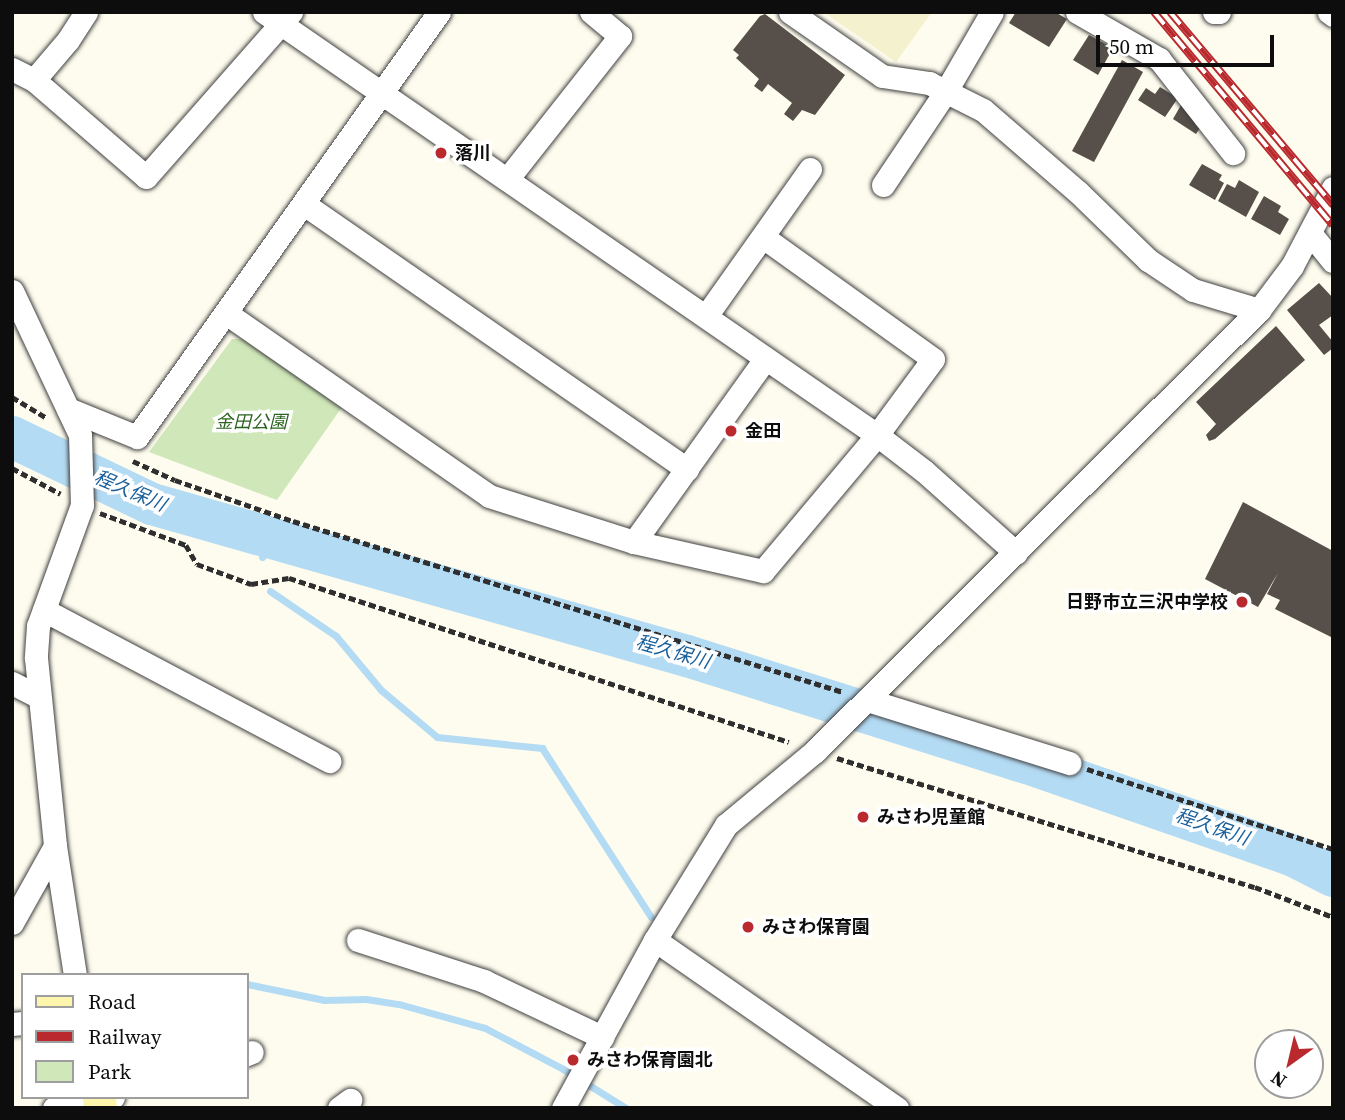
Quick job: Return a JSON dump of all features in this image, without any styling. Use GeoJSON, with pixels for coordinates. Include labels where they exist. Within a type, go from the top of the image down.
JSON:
{"type":"FeatureCollection","features":[{"type":"Feature","properties":{"kind":"street"},"geometry":{"type":"LineString","coordinates":[[34,80],[68,40],[86,12]]}},
{"type":"Feature","properties":{"kind":"street"},"geometry":{"type":"LineString","coordinates":[[68,409],[137,437],[439,12]]}},
{"type":"Feature","properties":{"kind":"street"},"geometry":{"type":"LineString","coordinates":[[508,178],[620,36],[591,12]]}},
{"type":"Feature","properties":{"kind":"street"},"geometry":{"type":"LineString","coordinates":[[790,12],[882,76],[929,83],[984,110],[1164,272],[1193,290],[1259,310]]}},
{"type":"Feature","properties":{"kind":"street"},"geometry":{"type":"LineString","coordinates":[[883,185],[946,91],[992,12]]}},
{"type":"Feature","properties":{"kind":"street"},"geometry":{"type":"LineString","coordinates":[[1077,12],[1159,59],[1233,153]]}},
{"type":"Feature","properties":{"kind":"street"},"geometry":{"type":"LineString","coordinates":[[12,69],[34,80],[146,177],[279,16],[382,91],[877,435],[924,471],[1016,553]]}},
{"type":"Feature","properties":{"kind":"street"},"geometry":{"type":"LineString","coordinates":[[706,316],[810,169]]}},
{"type":"Feature","properties":{"kind":"street"},"geometry":{"type":"LineString","coordinates":[[572,1101],[586,1066],[655,940],[726,825],[818,749],[1259,310],[1292,266],[1333,188]]}},
{"type":"Feature","properties":{"kind":"street"},"geometry":{"type":"LineString","coordinates":[[304,204],[687,469]]}},
{"type":"Feature","properties":{"kind":"street"},"geometry":{"type":"LineString","coordinates":[[1310,233],[1333,261]]}},
{"type":"Feature","properties":{"kind":"street"},"geometry":{"type":"LineString","coordinates":[[226,313],[489,496],[634,542],[763,571],[877,435],[933,359],[763,237]]}},
{"type":"Feature","properties":{"kind":"street"},"geometry":{"type":"LineString","coordinates":[[12,291],[80,435],[82,501],[38,626],[36,658],[37,696],[55,846],[75,973]]}},
{"type":"Feature","properties":{"kind":"street"},"geometry":{"type":"LineString","coordinates":[[634,542],[765,359]]}},
{"type":"Feature","properties":{"kind":"street"},"geometry":{"type":"LineString","coordinates":[[44,610],[329,761]]}},
{"type":"Feature","properties":{"kind":"street"},"geometry":{"type":"LineString","coordinates":[[12,683],[37,696]]}},
{"type":"Feature","properties":{"kind":"street"},"geometry":{"type":"LineString","coordinates":[[864,702],[1069,763]]}},
{"type":"Feature","properties":{"kind":"street"},"geometry":{"type":"LineString","coordinates":[[12,923],[55,846]]}},
{"type":"Feature","properties":{"kind":"street"},"geometry":{"type":"LineString","coordinates":[[358,940],[484,981],[602,1037]]}},
{"type":"Feature","properties":{"kind":"street"},"geometry":{"type":"LineString","coordinates":[[655,940],[897,1108]]}},
{"type":"Feature","properties":{"kind":"street"},"geometry":{"type":"LineString","coordinates":[[54,1108],[103,1101]]}},
{"type":"Feature","properties":{"kind":"path"},"geometry":{"type":"LineString","coordinates":[[12,397],[80,435]]}},
{"type":"Feature","properties":{"kind":"path"},"geometry":{"type":"LineString","coordinates":[[127,458],[175,480],[293,521],[864,702]]}},
{"type":"Feature","properties":{"kind":"path"},"geometry":{"type":"LineString","coordinates":[[12,468],[186,545],[197,564],[251,584],[289,578],[1255,887],[1333,917]]}},
{"type":"Feature","properties":{"kind":"path"},"geometry":{"type":"LineString","coordinates":[[1069,763],[1333,849]]}},
{"type":"Feature","properties":{"kind":"shaded area"},"geometry":{"type":"Polygon","coordinates":[[[823,12],[932,12],[896,62],[823,12]]]}},
{"type":"Feature","properties":{"kind":"green space","name":"金田公園"},"geometry":{"type":"Polygon","coordinates":[[[232,339],[243,339],[342,407],[277,500],[149,452],[232,339]]]}},
{"type":"Feature","properties":{"kind":"building"},"geometry":{"type":"Polygon","coordinates":[[[1016,12],[1055,12],[1067,19],[1049,47],[1009,23],[1016,12]]]}},
{"type":"Feature","properties":{"kind":"building"},"geometry":{"type":"Polygon","coordinates":[[[765,14],[845,75],[815,115],[802,110],[793,121],[784,114],[792,103],[768,84],[762,92],[754,86],[759,79],[736,58],[739,55],[733,50],[760,16],[765,14]]]}},
{"type":"Feature","properties":{"kind":"building"},"geometry":{"type":"Polygon","coordinates":[[[1089,35],[1113,48],[1098,75],[1073,60],[1089,35]]]}},
{"type":"Feature","properties":{"kind":"building"},"geometry":{"type":"Polygon","coordinates":[[[1122,60],[1143,72],[1094,162],[1072,151],[1122,60]]]}},
{"type":"Feature","properties":{"kind":"building"},"geometry":{"type":"Polygon","coordinates":[[[1160,87],[1178,98],[1165,117],[1138,100],[1146,88],[1155,94],[1160,87]]]}},
{"type":"Feature","properties":{"kind":"building"},"geometry":{"type":"Polygon","coordinates":[[[1181,105],[1198,118],[1195,124],[1200,128],[1196,134],[1173,119],[1181,105]]]}},
{"type":"Feature","properties":{"kind":"building"},"geometry":{"type":"Polygon","coordinates":[[[1202,164],[1222,175],[1219,180],[1224,183],[1215,200],[1189,185],[1202,164]]]}},
{"type":"Feature","properties":{"kind":"building"},"geometry":{"type":"Polygon","coordinates":[[[1239,180],[1259,192],[1246,217],[1218,201],[1227,184],[1235,188],[1239,180]]]}},
{"type":"Feature","properties":{"kind":"building"},"geometry":{"type":"Polygon","coordinates":[[[1264,196],[1281,206],[1278,212],[1289,219],[1280,235],[1251,219],[1264,196]]]}},
{"type":"Feature","properties":{"kind":"building"},"geometry":{"type":"Polygon","coordinates":[[[1319,283],[1333,298],[1333,315],[1319,325],[1333,342],[1333,348],[1324,355],[1287,310],[1319,283]]]}},
{"type":"Feature","properties":{"kind":"building"},"geometry":{"type":"Polygon","coordinates":[[[1276,326],[1305,360],[1215,439],[1209,441],[1206,435],[1216,424],[1196,402],[1276,326]]]}},
{"type":"Feature","properties":{"kind":"building"},"geometry":{"type":"Polygon","coordinates":[[[1243,502],[1333,551],[1333,638],[1275,609],[1280,600],[1267,594],[1278,573],[1258,607],[1205,579],[1243,502]]]}},
{"type":"Feature","properties":{"kind":"waterway","name":"程久保川"},"geometry":{"type":"LineString","coordinates":[[12,437],[152,504],[687,656],[1027,763],[1294,856],[1333,876]]}},
{"type":"Feature","properties":{"kind":"waterway"},"geometry":{"type":"LineString","coordinates":[[261,536],[262,557]]}},
{"type":"Feature","properties":{"kind":"waterway"},"geometry":{"type":"LineString","coordinates":[[270,591],[336,636],[381,690],[437,737],[542,748],[651,917]]}},
{"type":"Feature","properties":{"kind":"waterway"},"geometry":{"type":"LineString","coordinates":[[248,984],[324,1000],[366,999],[399,1004],[485,1028],[563,1069],[626,1108]]}},
{"type":"Feature","properties":{"kind":"railway"},"geometry":{"type":"LineString","coordinates":[[1154,12],[1333,225]]}},
{"type":"Feature","properties":{"kind":"railway"},"geometry":{"type":"LineString","coordinates":[[1170,12],[1333,205]]}},
{"type":"Feature","properties":{"kind":"place","name":"落川"},"geometry":{"type":"Point","coordinates":[441,153]}},
{"type":"Feature","properties":{"kind":"place","name":"金田"},"geometry":{"type":"Point","coordinates":[731,431]}},
{"type":"Feature","properties":{"kind":"place","name":"日野市立三沢中学校"},"geometry":{"type":"Point","coordinates":[1242,602]}},
{"type":"Feature","properties":{"kind":"place","name":"みさわ児童館"},"geometry":{"type":"Point","coordinates":[863,817]}},
{"type":"Feature","properties":{"kind":"place","name":"みさわ保育園"},"geometry":{"type":"Point","coordinates":[748,927]}},
{"type":"Feature","properties":{"kind":"place","name":"みさわ保育園北"},"geometry":{"type":"Point","coordinates":[573,1060]}}]}
